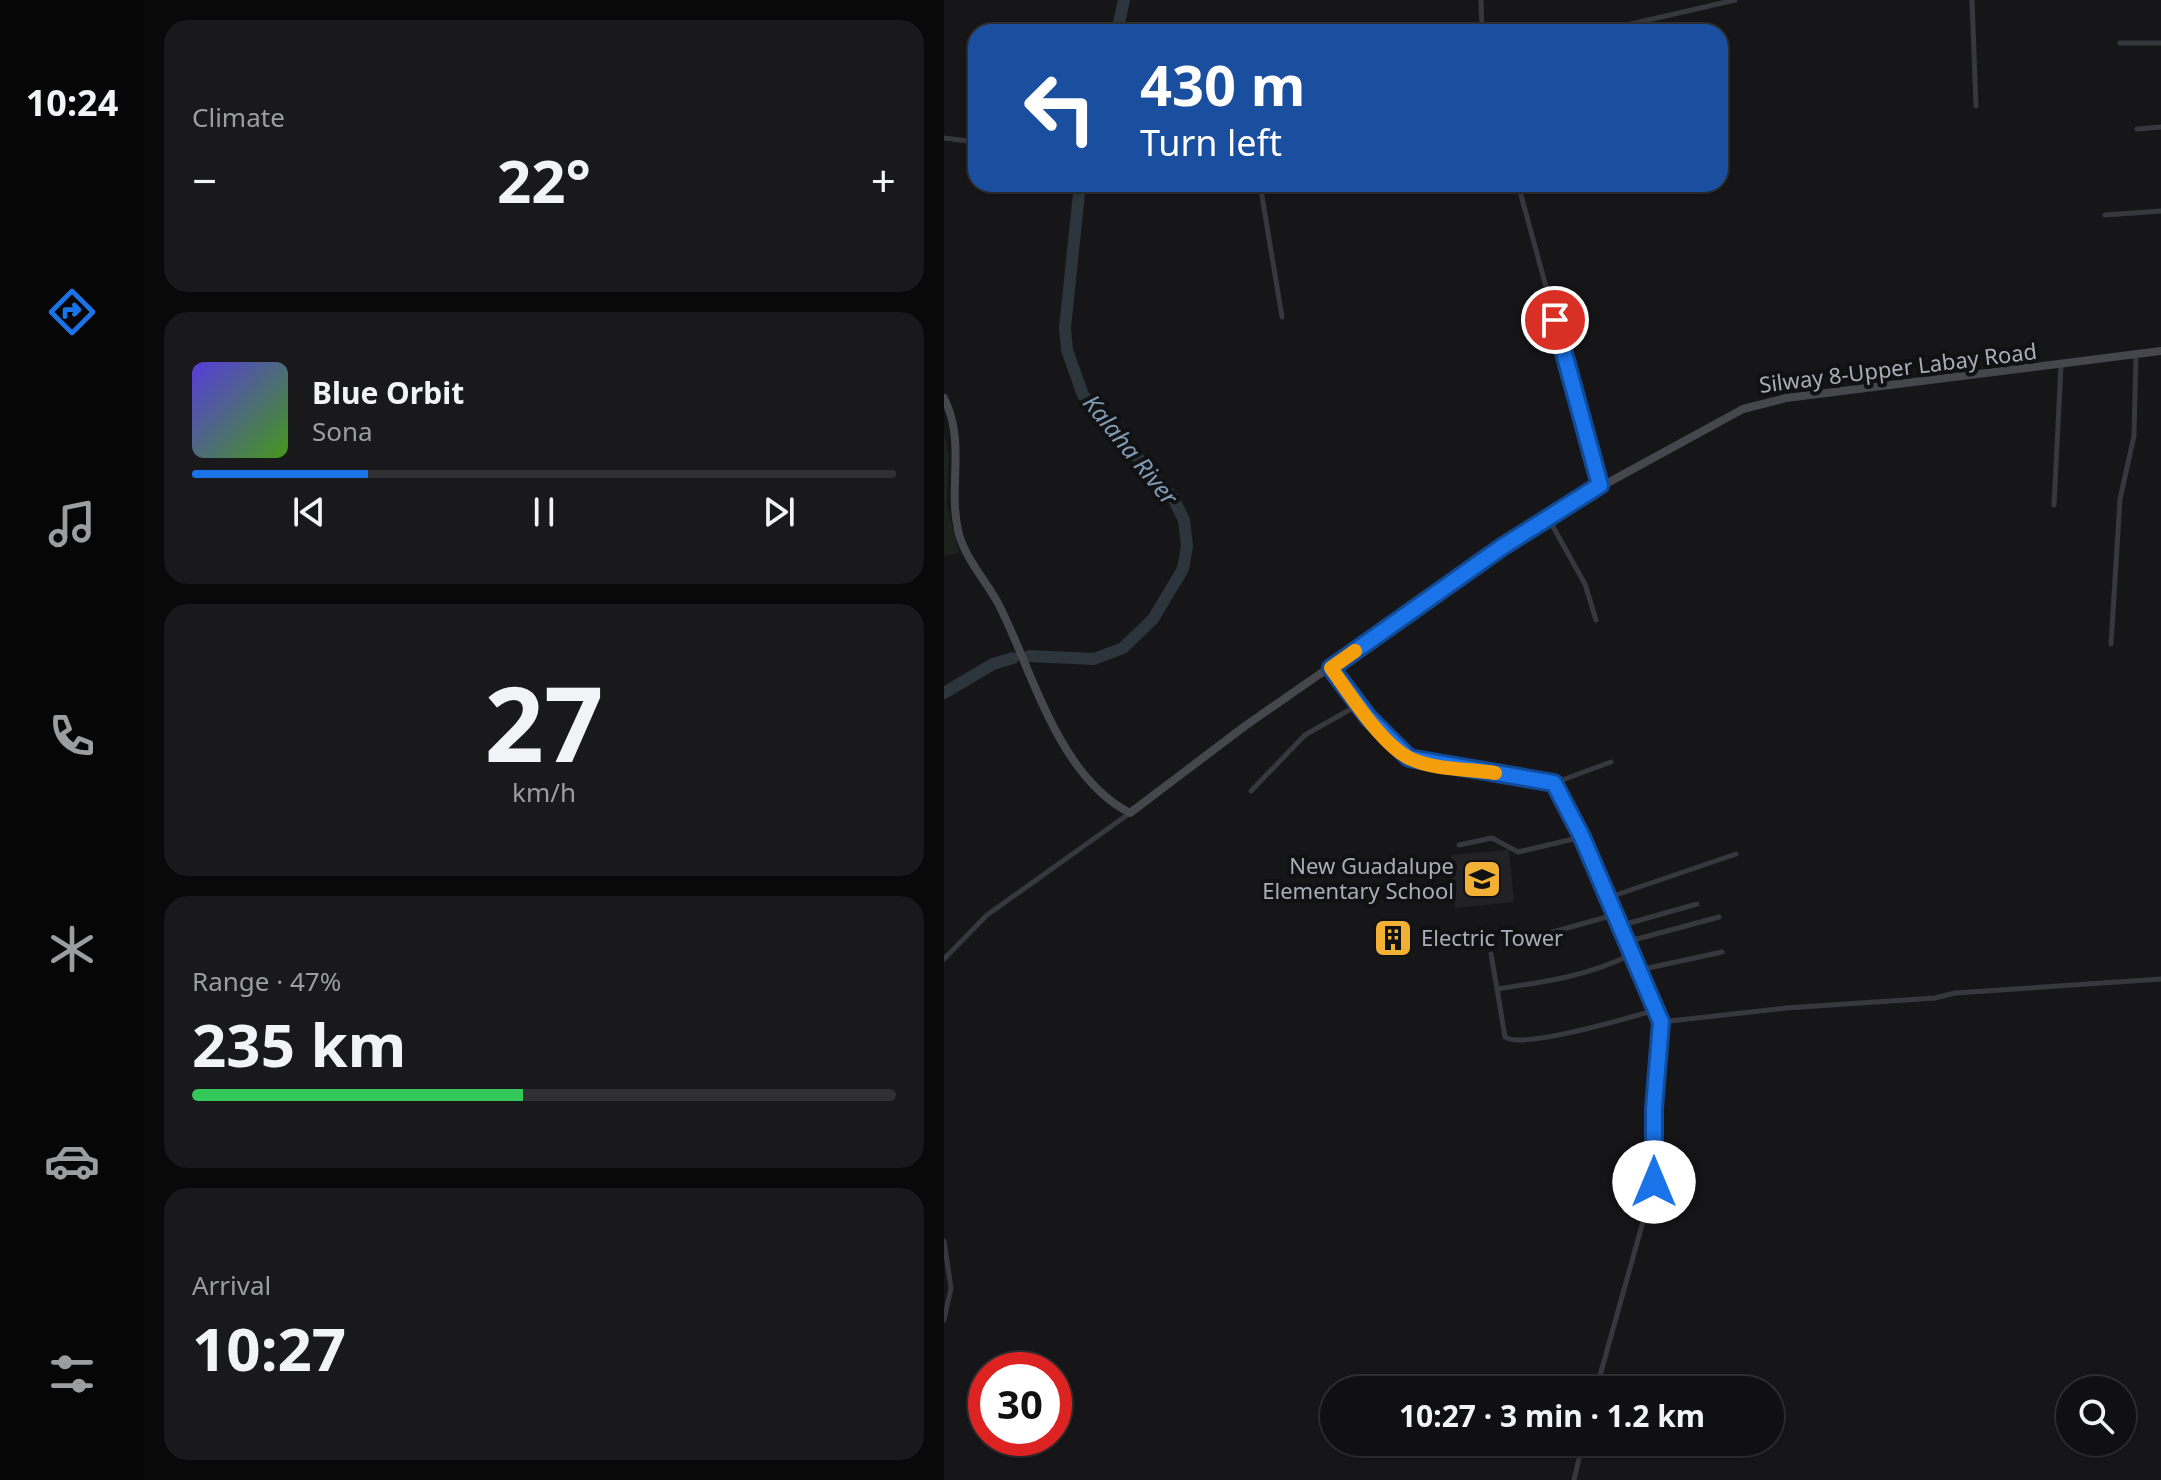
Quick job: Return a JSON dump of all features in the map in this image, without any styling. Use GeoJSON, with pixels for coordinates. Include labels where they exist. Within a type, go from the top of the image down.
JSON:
{"type":"FeatureCollection","features":[{"type":"Feature","properties":{"kind":"main road","name":"Silway 8-Upper Labay Road"},"geometry":{"type":"LineString","coordinates":[[1130,813],[1194,763],[1547,516],[1600,485],[1765,401],[2161,351]]}},
{"type":"Feature","properties":{"kind":"main road"},"geometry":{"type":"LineString","coordinates":[[944,398],[956,437],[960,537],[1002,610],[1042,703],[1092,784],[1110,803],[1130,813]]}},
{"type":"Feature","properties":{"kind":"street"},"geometry":{"type":"LineString","coordinates":[[1481,0],[1482,24]]}},
{"type":"Feature","properties":{"kind":"street"},"geometry":{"type":"LineString","coordinates":[[1631,24],[1735,0]]}},
{"type":"Feature","properties":{"kind":"street"},"geometry":{"type":"LineString","coordinates":[[1972,0],[1976,106]]}},
{"type":"Feature","properties":{"kind":"street"},"geometry":{"type":"LineString","coordinates":[[2120,43],[2161,43]]}},
{"type":"Feature","properties":{"kind":"street"},"geometry":{"type":"LineString","coordinates":[[2137,129],[2161,127]]}},
{"type":"Feature","properties":{"kind":"street"},"geometry":{"type":"LineString","coordinates":[[944,138],[968,141]]}},
{"type":"Feature","properties":{"kind":"street"},"geometry":{"type":"LineString","coordinates":[[1261,192],[1282,317]]}},
{"type":"Feature","properties":{"kind":"street"},"geometry":{"type":"LineString","coordinates":[[1520,192],[1600,485]]}},
{"type":"Feature","properties":{"kind":"street"},"geometry":{"type":"LineString","coordinates":[[2105,215],[2161,211]]}},
{"type":"Feature","properties":{"kind":"street"},"geometry":{"type":"LineString","coordinates":[[2111,644],[2120,499],[2135,425],[2136,353]]}},
{"type":"Feature","properties":{"kind":"street"},"geometry":{"type":"LineString","coordinates":[[2054,505],[2061,365]]}},
{"type":"Feature","properties":{"kind":"street"},"geometry":{"type":"LineString","coordinates":[[944,494],[957,501]]}},
{"type":"Feature","properties":{"kind":"street"},"geometry":{"type":"LineString","coordinates":[[1547,516],[1585,584],[1596,620]]}},
{"type":"Feature","properties":{"kind":"street"},"geometry":{"type":"LineString","coordinates":[[1331,668],[1358,705],[1409,758],[1554,783],[1611,762]]}},
{"type":"Feature","properties":{"kind":"street"},"geometry":{"type":"LineString","coordinates":[[1251,791],[1305,735],[1358,705]]}},
{"type":"Feature","properties":{"kind":"street"},"geometry":{"type":"LineString","coordinates":[[1554,783],[1582,837],[1661,1022],[1654,1108],[1654,1182],[1600,1376]]}},
{"type":"Feature","properties":{"kind":"street"},"geometry":{"type":"LineString","coordinates":[[944,959],[987,915],[1130,813]]}},
{"type":"Feature","properties":{"kind":"street"},"geometry":{"type":"LineString","coordinates":[[1459,845],[1492,838],[1518,852],[1582,837]]}},
{"type":"Feature","properties":{"kind":"street"},"geometry":{"type":"LineString","coordinates":[[1607,898],[1736,854]]}},
{"type":"Feature","properties":{"kind":"street"},"geometry":{"type":"LineString","coordinates":[[1619,926],[1697,904]]}},
{"type":"Feature","properties":{"kind":"street"},"geometry":{"type":"LineString","coordinates":[[1542,935],[1614,915]]}},
{"type":"Feature","properties":{"kind":"street"},"geometry":{"type":"LineString","coordinates":[[1626,942],[1719,917]]}},
{"type":"Feature","properties":{"kind":"street"},"geometry":{"type":"LineString","coordinates":[[1639,970],[1722,952]]}},
{"type":"Feature","properties":{"kind":"street"},"geometry":{"type":"LineString","coordinates":[[1491,954],[1504,1034],[1513,1041],[1594,1028],[1656,1010]]}},
{"type":"Feature","properties":{"kind":"street"},"geometry":{"type":"LineString","coordinates":[[1497,989],[1578,975],[1632,954]]}},
{"type":"Feature","properties":{"kind":"street"},"geometry":{"type":"LineString","coordinates":[[1661,1022],[1786,1008],[1935,998],[1955,993],[2161,979]]}},
{"type":"Feature","properties":{"kind":"street"},"geometry":{"type":"LineString","coordinates":[[944,1241],[951,1288],[944,1320]]}},
{"type":"Feature","properties":{"kind":"street"},"geometry":{"type":"LineString","coordinates":[[1574,1480],[1580,1456]]}},
{"type":"Feature","properties":{"kind":"shaded area"},"geometry":{"type":"Polygon","coordinates":[[[944,432],[949,455],[947,505],[959,553],[944,556],[944,432]]]}},
{"type":"Feature","properties":{"kind":"shaded area","name":"New Guadalupe Elementary School"},"geometry":{"type":"Polygon","coordinates":[[[1509,850],[1514,902],[1455,908],[1451,855],[1509,850]]]}},
{"type":"Feature","properties":{"kind":"waterway","name":"Kalaha River"},"geometry":{"type":"LineString","coordinates":[[1119,24],[1124,0]]}},
{"type":"Feature","properties":{"kind":"waterway","name":"Kalaha River"},"geometry":{"type":"LineString","coordinates":[[1029,656],[1094,659],[1123,648],[1153,619],[1183,569],[1187,546],[1184,520],[1173,498],[1083,395],[1067,350],[1065,328],[1079,192]]}},
{"type":"Feature","properties":{"kind":"waterway","name":"Kalaha River"},"geometry":{"type":"LineString","coordinates":[[944,693],[993,664],[1013,658]]}},
{"type":"Feature","properties":{"kind":"slow traffic"},"geometry":{"type":"LineString","coordinates":[[1355,651],[1331,668],[1358,705],[1403,754],[1424,762],[1495,773]]}},
{"type":"Feature","properties":{"kind":"place","name":"New Guadalupe Elementary School"},"geometry":{"type":"Point","coordinates":[1482,879]}},
{"type":"Feature","properties":{"kind":"place","name":"Electric Tower"},"geometry":{"type":"Point","coordinates":[1393,938]}},
{"type":"Feature","properties":{"kind":"route"},"geometry":{"type":"LineString","coordinates":[[1555,320],[1600,485],[1547,516],[1331,668],[1368,717],[1409,758],[1554,783],[1582,837],[1661,1022],[1654,1108],[1654,1182]]}}]}
